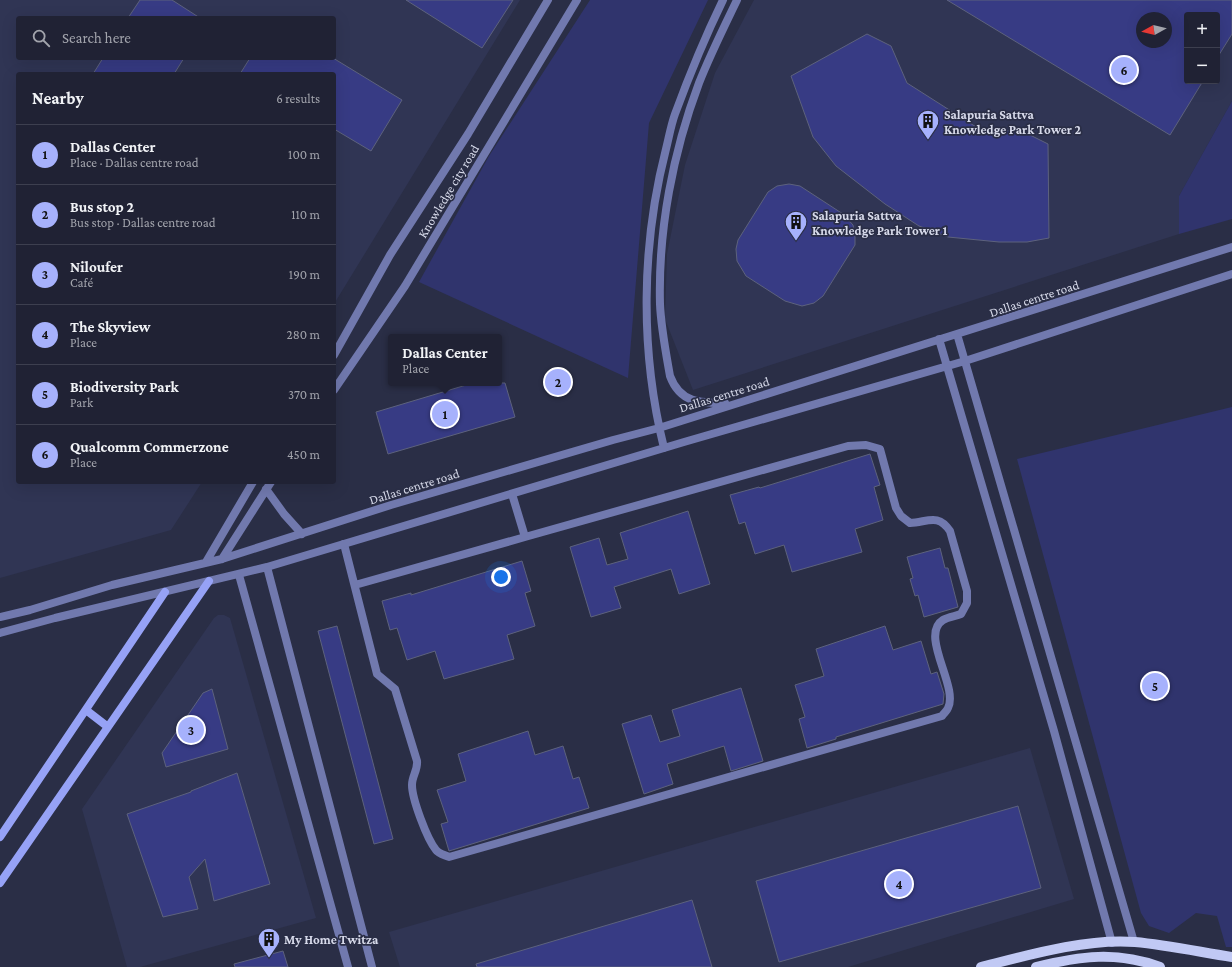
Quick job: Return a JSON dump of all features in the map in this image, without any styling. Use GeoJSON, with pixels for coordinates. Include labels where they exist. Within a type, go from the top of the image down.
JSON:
{"type":"FeatureCollection","features":[{"type":"Feature","properties":{"kind":"main road"},"geometry":{"type":"LineString","coordinates":[[0,883],[209,581]]}},
{"type":"Feature","properties":{"kind":"main road"},"geometry":{"type":"LineString","coordinates":[[0,837],[165,592]]}},
{"type":"Feature","properties":{"kind":"main road"},"geometry":{"type":"LineString","coordinates":[[86,710],[108,727]]}},
{"type":"Feature","properties":{"kind":"main road"},"geometry":{"type":"LineString","coordinates":[[981,967],[1076,946],[1134,942],[1232,957]]}},
{"type":"Feature","properties":{"kind":"main road"},"geometry":{"type":"LineString","coordinates":[[1036,967],[1069,959],[1105,956],[1128,958],[1160,967]]}},
{"type":"Feature","properties":{"kind":"street","name":"Knowledge city road"},"geometry":{"type":"LineString","coordinates":[[336,351],[390,255],[468,134],[548,0]]}},
{"type":"Feature","properties":{"kind":"street","name":"Knowledge city road"},"geometry":{"type":"LineString","coordinates":[[336,387],[405,286],[577,0]]}},
{"type":"Feature","properties":{"kind":"street"},"geometry":{"type":"LineString","coordinates":[[664,448],[652,387],[646,296],[649,236],[657,181],[674,115],[723,0]]}},
{"type":"Feature","properties":{"kind":"street"},"geometry":{"type":"LineString","coordinates":[[732,404],[711,403],[687,399],[679,393],[673,385],[670,376],[660,304],[664,224],[671,184],[682,140],[699,84],[737,0]]}},
{"type":"Feature","properties":{"kind":"street","name":"Dallas centre road"},"geometry":{"type":"LineString","coordinates":[[0,617],[30,610],[112,585],[222,559],[399,503],[605,442],[659,428],[1232,248]]}},
{"type":"Feature","properties":{"kind":"street"},"geometry":{"type":"LineString","coordinates":[[0,633],[55,618],[239,575],[267,567],[664,448],[965,360],[1232,274]]}},
{"type":"Feature","properties":{"kind":"street"},"geometry":{"type":"LineString","coordinates":[[957,334],[1134,942]]}},
{"type":"Feature","properties":{"kind":"street"},"geometry":{"type":"LineString","coordinates":[[939,339],[1054,731],[1112,943]]}},
{"type":"Feature","properties":{"kind":"street"},"geometry":{"type":"LineString","coordinates":[[344,544],[377,674],[395,689],[417,761],[418,767],[412,784],[412,789],[423,825],[429,841],[437,852],[450,857],[942,716],[949,708],[949,695],[935,636],[939,625],[943,620],[961,614],[967,603],[967,591],[950,531],[944,522],[935,519],[910,523],[901,516],[896,508],[880,449],[866,445],[848,446],[355,585]]}},
{"type":"Feature","properties":{"kind":"street"},"geometry":{"type":"LineString","coordinates":[[206,562],[252,484]]}},
{"type":"Feature","properties":{"kind":"street"},"geometry":{"type":"LineString","coordinates":[[222,559],[269,486],[284,514],[302,534]]}},
{"type":"Feature","properties":{"kind":"street"},"geometry":{"type":"LineString","coordinates":[[512,494],[525,537]]}},
{"type":"Feature","properties":{"kind":"street"},"geometry":{"type":"LineString","coordinates":[[267,567],[372,967]]}},
{"type":"Feature","properties":{"kind":"street"},"geometry":{"type":"LineString","coordinates":[[239,575],[348,967]]}},
{"type":"Feature","properties":{"kind":"shaded area"},"geometry":{"type":"Polygon","coordinates":[[[0,0],[520,0],[336,301],[336,72],[16,72],[16,484],[201,484],[171,530],[0,578],[0,0]]]}},
{"type":"Feature","properties":{"kind":"shaded area"},"geometry":{"type":"Polygon","coordinates":[[[590,0],[708,0],[649,123],[628,378],[419,282],[489,156],[590,0]]]}},
{"type":"Feature","properties":{"kind":"shaded area"},"geometry":{"type":"Polygon","coordinates":[[[754,0],[1232,0],[1232,101],[1179,196],[1179,234],[693,390],[665,319],[667,254],[685,165],[715,73],[754,0]]]}},
{"type":"Feature","properties":{"kind":"shaded area"},"geometry":{"type":"Polygon","coordinates":[[[1232,101],[1232,219],[1179,234],[1179,196],[1232,101]]]}},
{"type":"Feature","properties":{"kind":"shaded area"},"geometry":{"type":"Polygon","coordinates":[[[1232,407],[1232,947],[1226,947],[1217,916],[1196,913],[1169,933],[1149,926],[1141,913],[1017,459],[1232,407]]]}},
{"type":"Feature","properties":{"kind":"shaded area"},"geometry":{"type":"Polygon","coordinates":[[[218,615],[224,615],[230,618],[316,918],[140,967],[127,967],[82,809],[214,618],[218,615]]]}},
{"type":"Feature","properties":{"kind":"shaded area"},"geometry":{"type":"Polygon","coordinates":[[[1030,748],[1074,899],[848,967],[400,967],[389,932],[1030,748]]]}},
{"type":"Feature","properties":{"kind":"building"},"geometry":{"type":"Polygon","coordinates":[[[140,0],[172,0],[197,16],[129,16],[140,0]]]}},
{"type":"Feature","properties":{"kind":"building"},"geometry":{"type":"Polygon","coordinates":[[[406,0],[513,0],[482,48],[406,0]]]}},
{"type":"Feature","properties":{"kind":"building"},"geometry":{"type":"Polygon","coordinates":[[[947,0],[1232,0],[1232,34],[1220,53],[1220,12],[1184,12],[1184,84],[1201,84],[1170,135],[947,0]]]}},
{"type":"Feature","properties":{"kind":"building","name":"Salapuria Sattva Knowledge Park Tower 2"},"geometry":{"type":"Polygon","coordinates":[[[867,34],[891,46],[907,83],[984,132],[1020,130],[1048,144],[1049,238],[1027,242],[999,242],[948,237],[919,226],[885,204],[836,166],[813,137],[791,76],[867,34]]]}},
{"type":"Feature","properties":{"kind":"building"},"geometry":{"type":"Polygon","coordinates":[[[102,60],[183,60],[175,72],[94,72],[102,60]]]}},
{"type":"Feature","properties":{"kind":"building"},"geometry":{"type":"Polygon","coordinates":[[[249,60],[336,60],[402,100],[371,151],[336,130],[336,72],[241,72],[249,60]]]}},
{"type":"Feature","properties":{"kind":"building","name":"Salapuria Sattva Knowledge Park Tower 1"},"geometry":{"type":"Polygon","coordinates":[[[789,184],[800,186],[843,214],[853,225],[855,235],[855,245],[823,296],[814,303],[802,306],[785,301],[746,276],[737,261],[736,249],[738,240],[768,192],[777,186],[789,184]]]}},
{"type":"Feature","properties":{"kind":"building"},"geometry":{"type":"Polygon","coordinates":[[[502,383],[505,383],[515,417],[388,454],[376,412],[463,386],[502,386],[502,383]]]}},
{"type":"Feature","properties":{"kind":"building"},"geometry":{"type":"Polygon","coordinates":[[[870,454],[880,485],[874,487],[883,520],[855,529],[862,552],[792,572],[784,545],[755,554],[745,522],[739,524],[730,495],[759,487],[760,488],[870,454]]]}},
{"type":"Feature","properties":{"kind":"building"},"geometry":{"type":"Polygon","coordinates":[[[688,511],[710,584],[679,594],[671,569],[614,587],[621,608],[591,617],[570,547],[599,538],[607,565],[628,559],[620,533],[688,511]]]}},
{"type":"Feature","properties":{"kind":"building"},"geometry":{"type":"Polygon","coordinates":[[[940,548],[945,568],[948,568],[958,607],[924,617],[918,595],[915,596],[910,579],[913,578],[907,557],[940,548]]]}},
{"type":"Feature","properties":{"kind":"building"},"geometry":{"type":"Polygon","coordinates":[[[522,561],[531,591],[525,593],[535,626],[507,635],[514,659],[444,679],[435,651],[407,660],[397,628],[390,630],[382,601],[411,593],[411,595],[522,561]]]}},
{"type":"Feature","properties":{"kind":"building"},"geometry":{"type":"Polygon","coordinates":[[[337,626],[393,839],[374,844],[318,631],[337,626]]]}},
{"type":"Feature","properties":{"kind":"building"},"geometry":{"type":"Polygon","coordinates":[[[885,626],[893,650],[921,641],[931,674],[937,672],[944,694],[943,704],[836,737],[836,739],[807,748],[799,719],[805,717],[795,685],[824,676],[816,649],[885,626]]]}},
{"type":"Feature","properties":{"kind":"building"},"geometry":{"type":"Polygon","coordinates":[[[741,688],[763,761],[731,771],[724,746],[667,764],[673,784],[644,794],[622,724],[651,715],[660,742],[680,736],[672,710],[741,688]]]}},
{"type":"Feature","properties":{"kind":"building"},"geometry":{"type":"Polygon","coordinates":[[[212,689],[228,749],[166,767],[162,753],[203,693],[212,689]]]}},
{"type":"Feature","properties":{"kind":"building"},"geometry":{"type":"Polygon","coordinates":[[[528,731],[535,755],[563,746],[573,779],[579,777],[589,808],[449,851],[441,824],[448,822],[437,790],[466,781],[458,754],[528,731]]]}},
{"type":"Feature","properties":{"kind":"building"},"geometry":{"type":"Polygon","coordinates":[[[237,773],[270,884],[214,901],[205,859],[189,877],[198,909],[163,917],[127,814],[191,792],[237,773]]]}},
{"type":"Feature","properties":{"kind":"building"},"geometry":{"type":"Polygon","coordinates":[[[1018,806],[1041,888],[779,962],[756,881],[1018,806]]]}},
{"type":"Feature","properties":{"kind":"building"},"geometry":{"type":"Polygon","coordinates":[[[692,900],[712,967],[477,967],[476,964],[692,900]]]}},
{"type":"Feature","properties":{"kind":"building","name":"My Home Twitza"},"geometry":{"type":"Polygon","coordinates":[[[283,951],[288,967],[235,967],[234,964],[283,951]]]}},
{"type":"Feature","properties":{"kind":"place","name":"Qualcomm Commerzone"},"geometry":{"type":"Point","coordinates":[1124,70]}},
{"type":"Feature","properties":{"kind":"place","name":"Salapuria Sattva Knowledge Park Tower 2"},"geometry":{"type":"Point","coordinates":[928,140]}},
{"type":"Feature","properties":{"kind":"place","name":"Salapuria Sattva Knowledge Park Tower 1"},"geometry":{"type":"Point","coordinates":[796,242]}},
{"type":"Feature","properties":{"kind":"place","name":"Bus stop 2"},"geometry":{"type":"Point","coordinates":[558,382]}},
{"type":"Feature","properties":{"kind":"place","name":"Dallas Center"},"geometry":{"type":"Point","coordinates":[445,414]}},
{"type":"Feature","properties":{"kind":"place","name":"Biodiversity Park"},"geometry":{"type":"Point","coordinates":[1155,686]}},
{"type":"Feature","properties":{"kind":"place","name":"Niloufer"},"geometry":{"type":"Point","coordinates":[191,730]}},
{"type":"Feature","properties":{"kind":"place","name":"The Skyview"},"geometry":{"type":"Point","coordinates":[899,884]}},
{"type":"Feature","properties":{"kind":"place","name":"My Home Twitza"},"geometry":{"type":"Point","coordinates":[269,958]}}]}
